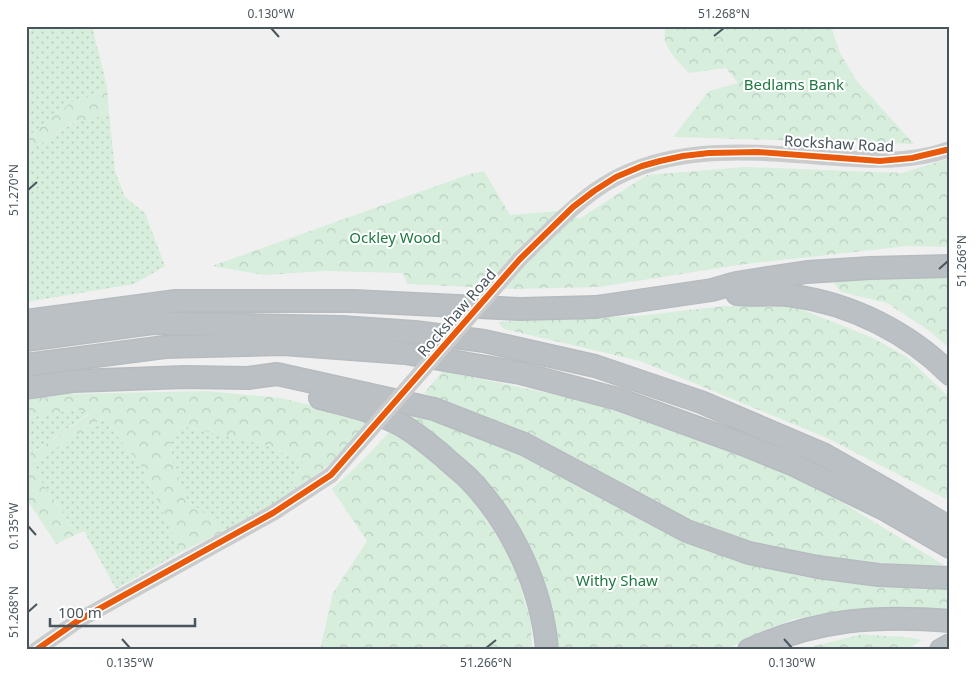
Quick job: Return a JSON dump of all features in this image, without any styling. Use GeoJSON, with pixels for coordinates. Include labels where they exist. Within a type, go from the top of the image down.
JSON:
{"type":"FeatureCollection","features":[{"type":"Feature","properties":{"kind":"highway"},"geometry":{"type":"LineString","coordinates":[[26,321],[176,301],[353,301],[520,309],[596,307],[712,290],[736,283],[807,272],[950,266]]}},
{"type":"Feature","properties":{"kind":"highway"},"geometry":{"type":"LineString","coordinates":[[712,290],[739,295],[792,296],[819,300],[846,309],[891,330],[921,349],[950,374]]}},
{"type":"Feature","properties":{"kind":"highway"},"geometry":{"type":"LineString","coordinates":[[26,340],[153,323],[341,327],[415,332],[484,341],[595,366],[702,402],[823,454],[950,547]]}},
{"type":"Feature","properties":{"kind":"highway"},"geometry":{"type":"LineString","coordinates":[[26,365],[165,347],[283,344],[405,353],[520,373],[618,399],[737,442],[891,502],[950,528]]}},
{"type":"Feature","properties":{"kind":"highway"},"geometry":{"type":"LineString","coordinates":[[26,388],[74,381],[185,377],[248,378],[278,374],[434,409],[524,444],[687,531],[749,553],[834,569],[879,575],[950,578]]}},
{"type":"Feature","properties":{"kind":"highway"},"geometry":{"type":"LineString","coordinates":[[248,378],[364,409],[403,426],[430,445],[469,478],[493,509],[516,546],[534,585],[545,630],[547,650]]}},
{"type":"Feature","properties":{"kind":"highway"},"geometry":{"type":"LineString","coordinates":[[749,650],[773,639],[804,629],[840,621],[876,618],[950,621]]}},
{"type":"Feature","properties":{"kind":"highway"},"geometry":{"type":"LineString","coordinates":[[941,650],[950,645]]}},
{"type":"Feature","properties":{"kind":"street","name":"Rockshaw Road"},"geometry":{"type":"LineString","coordinates":[[36,650],[79,620],[273,513],[331,475],[520,259],[573,207],[616,177],[660,161],[709,152],[758,152],[880,161],[912,158],[950,149]]}},
{"type":"Feature","properties":{"kind":"green space"},"geometry":{"type":"Polygon","coordinates":[[[37,26],[92,26],[107,86],[87,98],[70,103],[33,133],[26,136],[26,33],[37,26]]]}},
{"type":"Feature","properties":{"kind":"green space","name":"Bedlams Bank"},"geometry":{"type":"Polygon","coordinates":[[[666,26],[844,26],[832,30],[840,53],[856,80],[914,144],[673,137],[709,91],[738,83],[726,68],[689,73],[667,46],[664,33],[666,26]]]}},
{"type":"Feature","properties":{"kind":"green space"},"geometry":{"type":"Polygon","coordinates":[[[107,86],[109,112],[91,120],[75,121],[26,153],[26,136],[33,133],[70,103],[87,98],[107,86]]]}},
{"type":"Feature","properties":{"kind":"green space"},"geometry":{"type":"Polygon","coordinates":[[[109,112],[115,171],[125,197],[145,213],[165,266],[134,284],[26,302],[26,153],[76,121],[91,120],[109,112]]]}},
{"type":"Feature","properties":{"kind":"green space","name":"Ockley Wood"},"geometry":{"type":"Polygon","coordinates":[[[950,158],[950,247],[908,246],[738,265],[599,287],[514,289],[407,284],[403,273],[324,271],[265,275],[212,266],[470,174],[484,171],[510,215],[557,211],[579,219],[647,175],[746,167],[902,173],[950,158]]]}},
{"type":"Feature","properties":{"kind":"green space"},"geometry":{"type":"Polygon","coordinates":[[[844,277],[950,278],[950,349],[931,332],[887,303],[841,292],[834,283],[844,277]]]}},
{"type":"Feature","properties":{"kind":"green space"},"geometry":{"type":"Polygon","coordinates":[[[724,306],[795,307],[871,337],[907,357],[950,398],[950,501],[827,438],[640,361],[504,329],[498,322],[637,316],[724,306]]]}},
{"type":"Feature","properties":{"kind":"green space"},"geometry":{"type":"Polygon","coordinates":[[[443,371],[586,401],[764,463],[824,491],[944,565],[926,567],[847,559],[774,548],[726,535],[680,514],[528,433],[424,393],[443,371]]]}},
{"type":"Feature","properties":{"kind":"green space"},"geometry":{"type":"Polygon","coordinates":[[[207,391],[281,398],[335,411],[369,424],[342,455],[297,490],[292,485],[303,462],[263,444],[182,426],[170,436],[173,464],[186,499],[225,531],[181,552],[142,467],[103,418],[30,465],[77,534],[56,544],[26,498],[26,457],[90,414],[77,409],[26,418],[26,400],[67,394],[207,391]]]}},
{"type":"Feature","properties":{"kind":"green space"},"geometry":{"type":"Polygon","coordinates":[[[77,409],[90,413],[26,457],[26,418],[77,409]]]}},
{"type":"Feature","properties":{"kind":"green space","name":"Withy Shaw"},"geometry":{"type":"Polygon","coordinates":[[[408,413],[438,421],[507,446],[683,538],[741,562],[809,578],[950,585],[950,611],[855,609],[794,619],[726,650],[558,650],[548,592],[531,548],[501,505],[458,455],[406,417],[408,413]]]}},
{"type":"Feature","properties":{"kind":"green space"},"geometry":{"type":"Polygon","coordinates":[[[103,418],[142,467],[181,552],[116,589],[84,531],[77,534],[30,465],[103,418]]]}},
{"type":"Feature","properties":{"kind":"green space"},"geometry":{"type":"Polygon","coordinates":[[[182,426],[263,444],[303,462],[292,485],[297,490],[225,531],[186,499],[173,464],[170,436],[182,426]]]}},
{"type":"Feature","properties":{"kind":"green space"},"geometry":{"type":"Polygon","coordinates":[[[391,430],[427,455],[463,486],[493,530],[514,565],[531,620],[532,650],[320,650],[333,593],[367,541],[332,489],[391,430]]]}},
{"type":"Feature","properties":{"kind":"green space"},"geometry":{"type":"Polygon","coordinates":[[[863,634],[908,637],[922,640],[906,650],[799,650],[863,634]]]}},
{"type":"Feature","properties":{"kind":"cycle path"},"geometry":{"type":"LineString","coordinates":[[36,650],[79,620],[273,513],[331,475],[520,259],[573,207],[616,177],[660,161],[709,153],[758,152],[880,161],[912,158],[950,149]]}}]}
